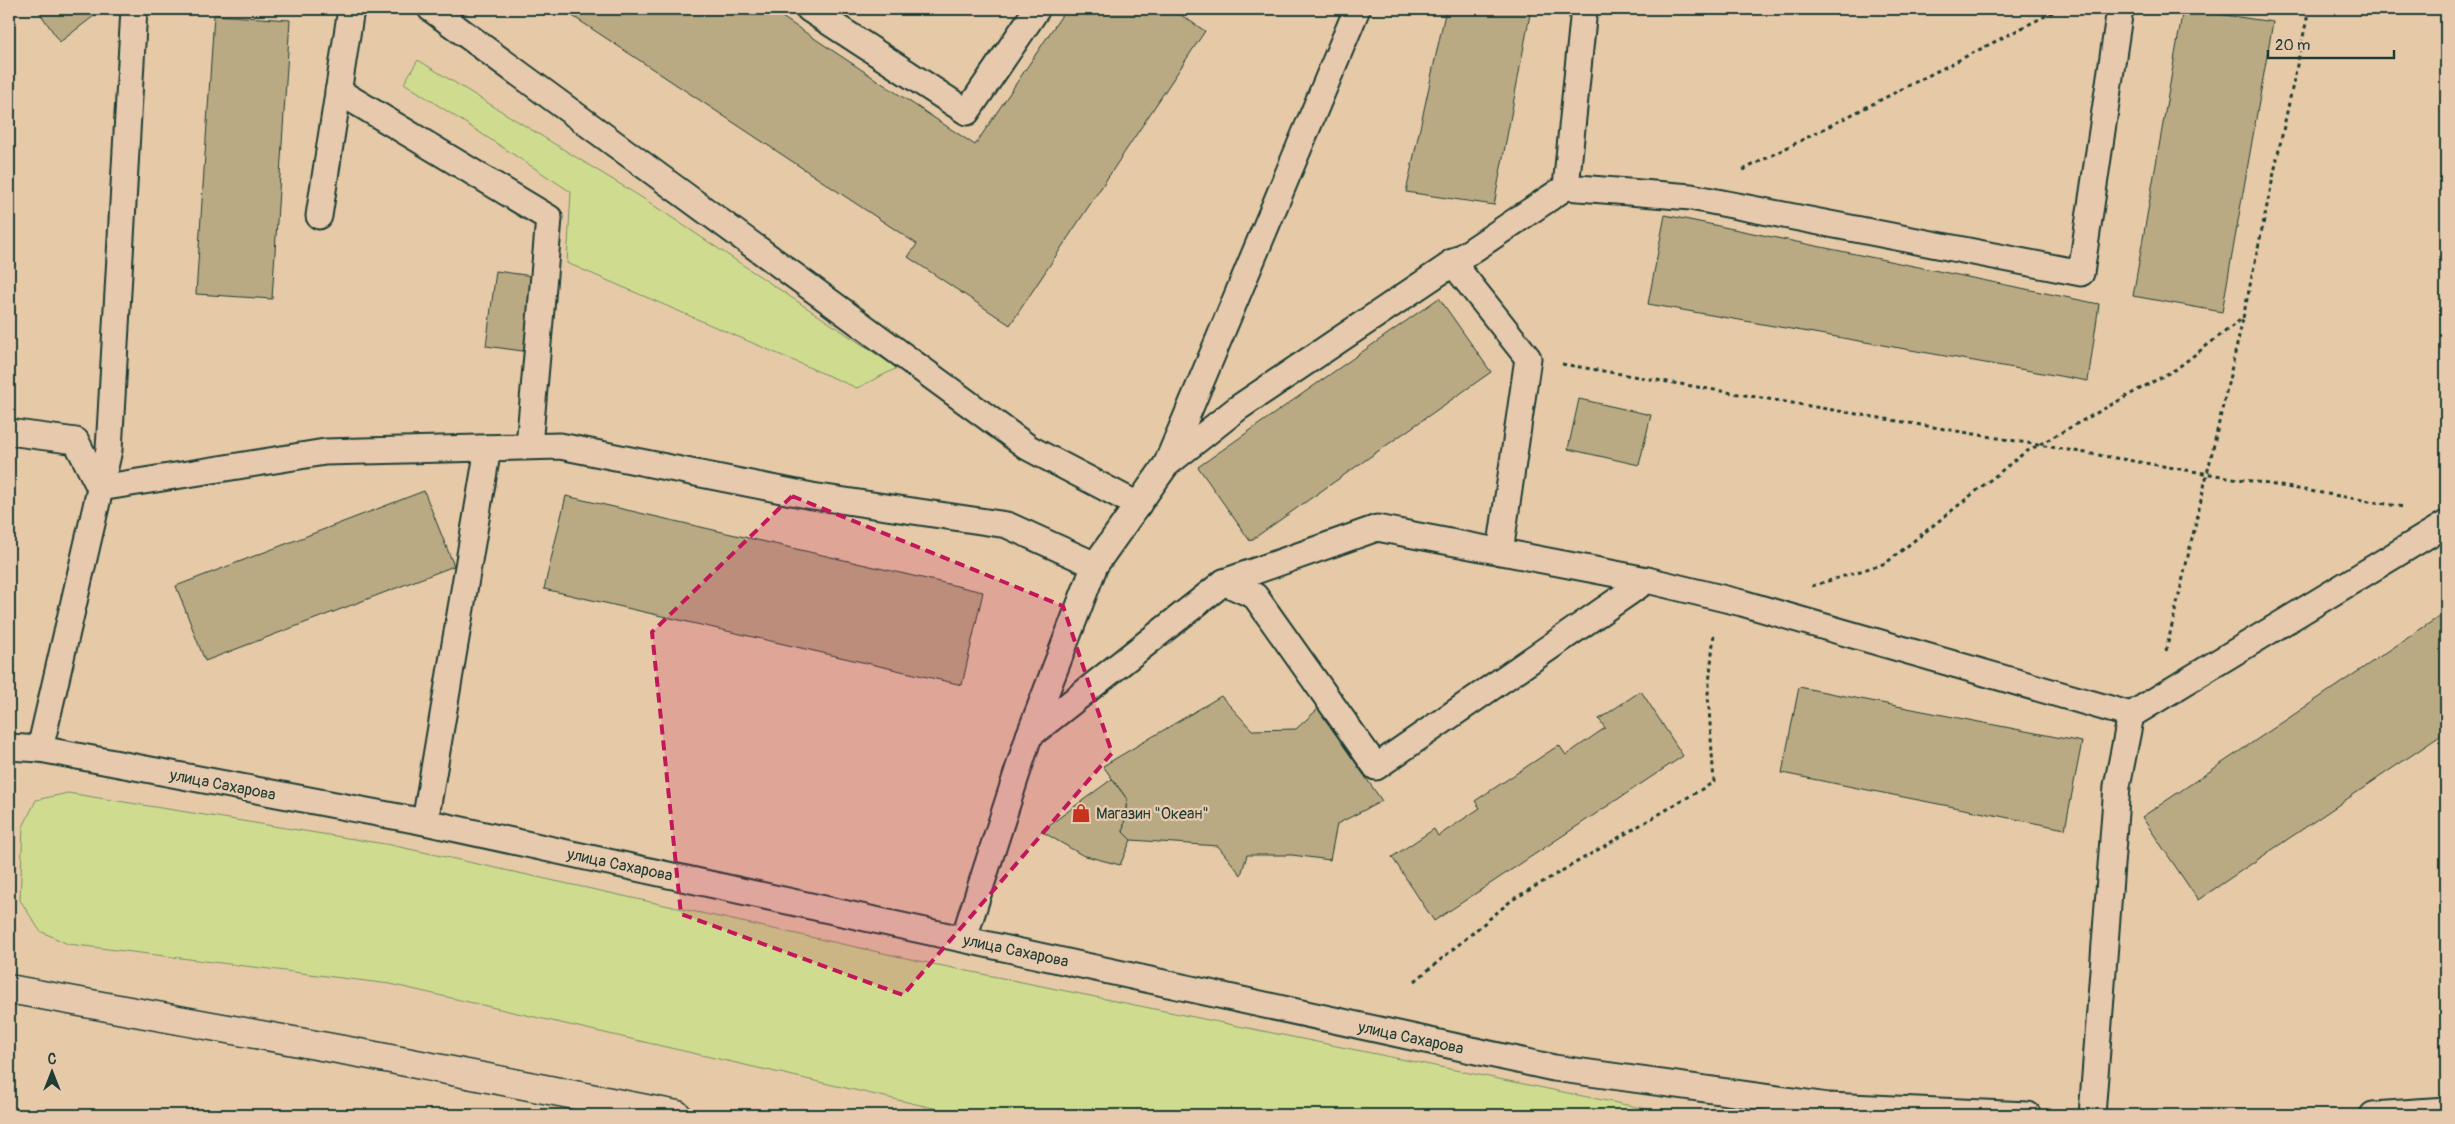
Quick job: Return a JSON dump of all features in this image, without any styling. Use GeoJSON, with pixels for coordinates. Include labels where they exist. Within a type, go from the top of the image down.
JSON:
{"type":"FeatureCollection","features":[{"type":"Feature","properties":{"kind":"street"},"geometry":{"type":"LineString","coordinates":[[9,990],[365,1054],[677,1115]]}},
{"type":"Feature","properties":{"kind":"lane"},"geometry":{"type":"LineString","coordinates":[[40,749],[109,450],[134,9]]}},
{"type":"Feature","properties":{"kind":"lane"},"geometry":{"type":"LineString","coordinates":[[319,216],[351,9]]}},
{"type":"Feature","properties":{"kind":"lane"},"geometry":{"type":"LineString","coordinates":[[431,9],[1029,448],[1138,505]]}},
{"type":"Feature","properties":{"kind":"lane"},"geometry":{"type":"LineString","coordinates":[[809,9],[967,112],[1037,9]]}},
{"type":"Feature","properties":{"kind":"lane"},"geometry":{"type":"LineString","coordinates":[[964,938],[1029,736],[1095,565],[1166,465],[1357,9]]}},
{"type":"Feature","properties":{"kind":"lane"},"geometry":{"type":"LineString","coordinates":[[1566,187],[1584,9]]}},
{"type":"Feature","properties":{"kind":"lane"},"geometry":{"type":"LineString","coordinates":[[1166,465],[1238,408],[1452,262],[1566,187],[1691,197],[2081,273],[2120,9]]}},
{"type":"Feature","properties":{"kind":"lane"},"geometry":{"type":"LineString","coordinates":[[338,91],[550,218],[529,446]]}},
{"type":"Feature","properties":{"kind":"lane"},"geometry":{"type":"LineString","coordinates":[[1452,262],[1528,358],[1500,552]]}},
{"type":"Feature","properties":{"kind":"lane"},"geometry":{"type":"LineString","coordinates":[[9,432],[76,441],[100,488]]}},
{"type":"Feature","properties":{"kind":"lane"},"geometry":{"type":"LineString","coordinates":[[100,488],[326,452],[560,446],[812,496],[1007,525],[1095,565]]}},
{"type":"Feature","properties":{"kind":"lane"},"geometry":{"type":"LineString","coordinates":[[425,822],[488,448]]}},
{"type":"Feature","properties":{"kind":"lane"},"geometry":{"type":"LineString","coordinates":[[1029,736],[1224,582],[1377,528],[1647,580],[1742,603],[2131,715],[2446,524]]}},
{"type":"Feature","properties":{"kind":"lane"},"geometry":{"type":"LineString","coordinates":[[1224,582],[1255,596],[1376,767],[1647,580]]}},
{"type":"Feature","properties":{"kind":"lane"},"geometry":{"type":"LineString","coordinates":[[2092,1115],[2117,786],[2131,715]]}},
{"type":"Feature","properties":{"kind":"lane","name":"улица Сахарова"},"geometry":{"type":"LineString","coordinates":[[9,747],[40,749],[425,822],[1554,1068],[1828,1106],[2028,1115]]}},
{"type":"Feature","properties":{"kind":"lane"},"geometry":{"type":"LineString","coordinates":[[2373,1115],[2446,1110]]}},
{"type":"Feature","properties":{"kind":"path"},"geometry":{"type":"LineString","coordinates":[[1691,197],[2059,9]]}},
{"type":"Feature","properties":{"kind":"path"},"geometry":{"type":"LineString","coordinates":[[2154,701],[2244,318],[2309,9]]}},
{"type":"Feature","properties":{"kind":"path"},"geometry":{"type":"LineString","coordinates":[[1803,588],[1886,563],[2024,453],[2176,369],[2244,318]]}},
{"type":"Feature","properties":{"kind":"path"},"geometry":{"type":"LineString","coordinates":[[1528,358],[2408,508]]}},
{"type":"Feature","properties":{"kind":"path"},"geometry":{"type":"LineString","coordinates":[[1416,981],[1512,900],[1714,782],[1708,694],[1716,620],[1742,603]]}},
{"type":"Feature","properties":{"kind":"highlighted area"},"geometry":{"type":"Polygon","coordinates":[[[792,496],[1063,606],[1112,753],[903,995],[681,914],[652,632],[792,496]]]}},
{"type":"Feature","properties":{"kind":"green space"},"geometry":{"type":"Polygon","coordinates":[[[418,60],[644,199],[897,368],[857,388],[567,263],[571,192],[404,83],[418,60]]]}},
{"type":"Feature","properties":{"kind":"green space"},"geometry":{"type":"Polygon","coordinates":[[[68,793],[391,845],[933,964],[1676,1115],[964,1115],[390,984],[68,944],[40,931],[20,900],[23,827],[36,800],[68,793]]]}},
{"type":"Feature","properties":{"kind":"building"},"geometry":{"type":"Polygon","coordinates":[[[37,9],[103,9],[60,42],[37,9]]]}},
{"type":"Feature","properties":{"kind":"building"},"geometry":{"type":"Polygon","coordinates":[[[562,9],[770,9],[975,145],[1066,9],[1172,9],[1205,31],[1010,325],[908,257],[917,244],[562,9]]]}},
{"type":"Feature","properties":{"kind":"building"},"geometry":{"type":"Polygon","coordinates":[[[1446,9],[1531,9],[1494,205],[1406,192],[1446,9]]]}},
{"type":"Feature","properties":{"kind":"building"},"geometry":{"type":"Polygon","coordinates":[[[2183,9],[2273,22],[2222,312],[2133,296],[2183,9]]]}},
{"type":"Feature","properties":{"kind":"building"},"geometry":{"type":"Polygon","coordinates":[[[214,15],[290,20],[272,299],[196,294],[214,15]]]}},
{"type":"Feature","properties":{"kind":"building"},"geometry":{"type":"Polygon","coordinates":[[[1665,215],[2099,304],[2088,381],[1648,304],[1665,215]]]}},
{"type":"Feature","properties":{"kind":"building"},"geometry":{"type":"Polygon","coordinates":[[[496,271],[540,277],[530,352],[486,346],[496,271]]]}},
{"type":"Feature","properties":{"kind":"building"},"geometry":{"type":"Polygon","coordinates":[[[1439,298],[1491,372],[1250,541],[1198,467],[1439,298]]]}},
{"type":"Feature","properties":{"kind":"building"},"geometry":{"type":"Polygon","coordinates":[[[1579,399],[1651,415],[1639,465],[1568,449],[1579,399]]]}},
{"type":"Feature","properties":{"kind":"building"},"geometry":{"type":"Polygon","coordinates":[[[424,491],[454,566],[205,661],[176,586],[424,491]]]}},
{"type":"Feature","properties":{"kind":"building"},"geometry":{"type":"Polygon","coordinates":[[[566,496],[983,592],[962,685],[544,589],[566,496]]]}},
{"type":"Feature","properties":{"kind":"building"},"geometry":{"type":"Polygon","coordinates":[[[2446,612],[2446,732],[2198,900],[2142,817],[2446,612]]]}},
{"type":"Feature","properties":{"kind":"building"},"geometry":{"type":"Polygon","coordinates":[[[1799,687],[2082,742],[2065,829],[1782,773],[1799,687]]]}},
{"type":"Feature","properties":{"kind":"building"},"geometry":{"type":"Polygon","coordinates":[[[1641,691],[1683,756],[1434,921],[1392,857],[1434,829],[1438,836],[1480,808],[1475,801],[1559,745],[1566,755],[1605,728],[1599,719],[1641,691]]]}},
{"type":"Feature","properties":{"kind":"building"},"geometry":{"type":"Polygon","coordinates":[[[1221,696],[1252,730],[1296,729],[1318,709],[1382,801],[1337,824],[1330,860],[1292,855],[1247,855],[1241,875],[1218,846],[1131,840],[1123,832],[1127,799],[1103,766],[1221,696]]]}},
{"type":"Feature","properties":{"kind":"building"},"geometry":{"type":"Polygon","coordinates":[[[1112,779],[1127,799],[1123,832],[1131,840],[1120,865],[1082,855],[1041,831],[1112,779]]]}},
{"type":"Feature","properties":{"kind":"place","name":"Магазин \"Океан\""},"geometry":{"type":"Point","coordinates":[1081,813]}}]}
